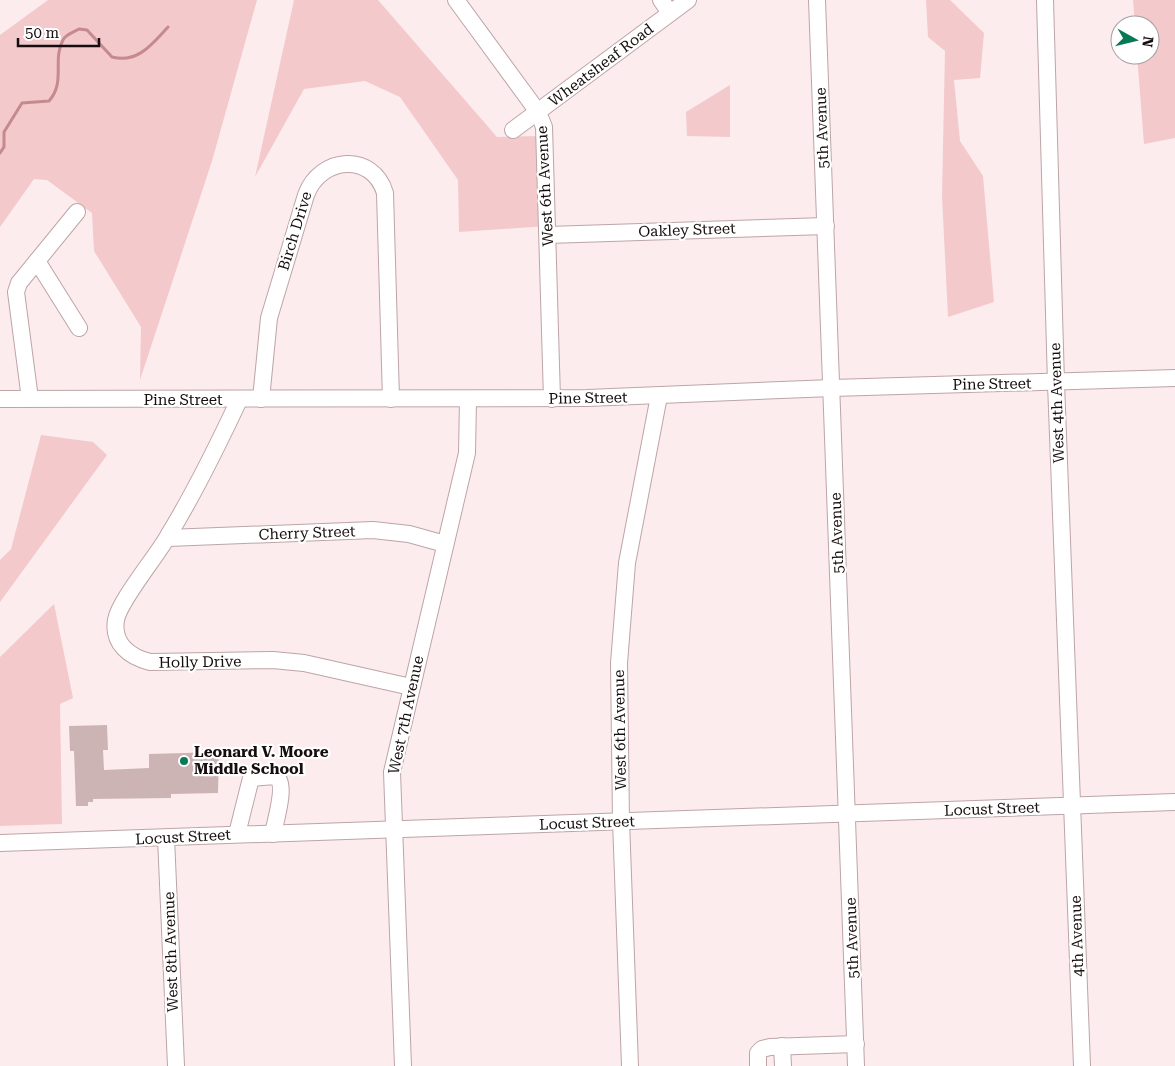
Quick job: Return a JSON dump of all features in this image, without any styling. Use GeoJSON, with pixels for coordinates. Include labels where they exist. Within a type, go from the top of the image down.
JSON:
{"type":"FeatureCollection","features":[{"type":"Feature","properties":{"kind":"street","name":"West 6th Avenue"},"geometry":{"type":"LineString","coordinates":[[456,0],[538,112],[544,126],[552,399]]}},
{"type":"Feature","properties":{"kind":"street","name":"Wheatsheaf Road"},"geometry":{"type":"LineString","coordinates":[[513,130],[538,112],[665,6],[688,0]]}},
{"type":"Feature","properties":{"kind":"street","name":"5th Avenue"},"geometry":{"type":"LineString","coordinates":[[818,0],[856,1066]]}},
{"type":"Feature","properties":{"kind":"street","name":"West 4th Avenue"},"geometry":{"type":"LineString","coordinates":[[1046,0],[1056,383],[1072,806]]}},
{"type":"Feature","properties":{"kind":"street","name":"Birch Drive"},"geometry":{"type":"LineString","coordinates":[[261,400],[269,318],[306,195],[313,178],[320,172],[336,165],[345,164],[363,167],[371,172],[383,185],[385,193],[391,399]]}},
{"type":"Feature","properties":{"kind":"street"},"geometry":{"type":"LineString","coordinates":[[30,399],[16,292],[19,283],[77,212]]}},
{"type":"Feature","properties":{"kind":"street","name":"Oakley Street"},"geometry":{"type":"LineString","coordinates":[[548,235],[826,226]]}},
{"type":"Feature","properties":{"kind":"street"},"geometry":{"type":"LineString","coordinates":[[37,261],[80,328]]}},
{"type":"Feature","properties":{"kind":"street","name":"Pine Street"},"geometry":{"type":"LineString","coordinates":[[0,399],[552,399],[832,388],[1056,383],[1175,378]]}},
{"type":"Feature","properties":{"kind":"street","name":"West 6th Avenue"},"geometry":{"type":"LineString","coordinates":[[630,1066],[621,821],[619,663],[627,563],[659,396]]}},
{"type":"Feature","properties":{"kind":"street","name":"West 7th Avenue"},"geometry":{"type":"LineString","coordinates":[[404,1066],[392,772],[467,453],[468,399]]}},
{"type":"Feature","properties":{"kind":"street","name":"Holly Drive"},"geometry":{"type":"LineString","coordinates":[[238,400],[210,462],[168,538],[117,614],[116,637],[128,653],[143,661],[159,663],[273,660],[304,663],[411,687]]}},
{"type":"Feature","properties":{"kind":"street","name":"Cherry Street"},"geometry":{"type":"LineString","coordinates":[[168,538],[374,530],[409,534],[445,544]]}},
{"type":"Feature","properties":{"kind":"street"},"geometry":{"type":"LineString","coordinates":[[237,834],[251,778],[275,776],[280,783],[280,803],[273,834]]}},
{"type":"Feature","properties":{"kind":"street","name":"Locust Street"},"geometry":{"type":"LineString","coordinates":[[0,843],[1175,802]]}},
{"type":"Feature","properties":{"kind":"street","name":"4th Avenue"},"geometry":{"type":"LineString","coordinates":[[1072,806],[1082,1066]]}},
{"type":"Feature","properties":{"kind":"street","name":"West 8th Avenue"},"geometry":{"type":"LineString","coordinates":[[166,838],[176,1066]]}},
{"type":"Feature","properties":{"kind":"street"},"geometry":{"type":"LineString","coordinates":[[758,1066],[758,1053],[762,1049],[782,1046],[856,1044]]}},
{"type":"Feature","properties":{"kind":"street"},"geometry":{"type":"LineString","coordinates":[[782,1046],[783,1066]]}},
{"type":"Feature","properties":{"kind":"shaded area"},"geometry":{"type":"Polygon","coordinates":[[[48,0],[257,0],[212,161],[140,380],[141,327],[94,251],[92,213],[47,180],[34,179],[0,227],[0,35],[48,0]]]}},
{"type":"Feature","properties":{"kind":"shaded area"},"geometry":{"type":"Polygon","coordinates":[[[294,0],[378,0],[497,137],[538,136],[547,226],[459,232],[458,180],[400,97],[365,81],[304,89],[255,177],[294,0]]]}},
{"type":"Feature","properties":{"kind":"shaded area"},"geometry":{"type":"Polygon","coordinates":[[[926,0],[950,0],[984,33],[980,78],[954,80],[960,141],[983,176],[994,302],[948,317],[942,196],[945,51],[928,37],[926,0]]]}},
{"type":"Feature","properties":{"kind":"shaded area"},"geometry":{"type":"Polygon","coordinates":[[[1133,0],[1175,0],[1175,138],[1144,144],[1138,65],[1160,65],[1160,15],[1134,15],[1133,0]]]}},
{"type":"Feature","properties":{"kind":"shaded area"},"geometry":{"type":"Polygon","coordinates":[[[730,85],[730,137],[687,136],[686,112],[730,85]]]}},
{"type":"Feature","properties":{"kind":"shaded area"},"geometry":{"type":"Polygon","coordinates":[[[41,435],[93,442],[107,455],[0,602],[0,560],[11,549],[41,435]]]}},
{"type":"Feature","properties":{"kind":"shaded area"},"geometry":{"type":"Polygon","coordinates":[[[54,604],[73,698],[60,704],[62,824],[0,826],[0,657],[54,604]]]}},
{"type":"Feature","properties":{"kind":"building","name":"Leonard V. Moore Middle School"},"geometry":{"type":"Polygon","coordinates":[[[107,725],[108,750],[103,750],[104,770],[149,768],[149,754],[219,752],[218,793],[171,794],[171,798],[93,799],[93,802],[88,802],[88,806],[76,806],[74,751],[70,751],[69,726],[107,725]]]}},
{"type":"Feature","properties":{"kind":"waterway"},"geometry":{"type":"LineString","coordinates":[[0,153],[4,147],[4,132],[22,103],[49,101],[54,94],[58,79],[60,48],[66,37],[79,29],[87,30],[112,57],[130,58],[144,51],[168,27]]}},
{"type":"Feature","properties":{"kind":"place","name":"Leonard V. Moore Middle School"},"geometry":{"type":"Point","coordinates":[184,761]}}]}
